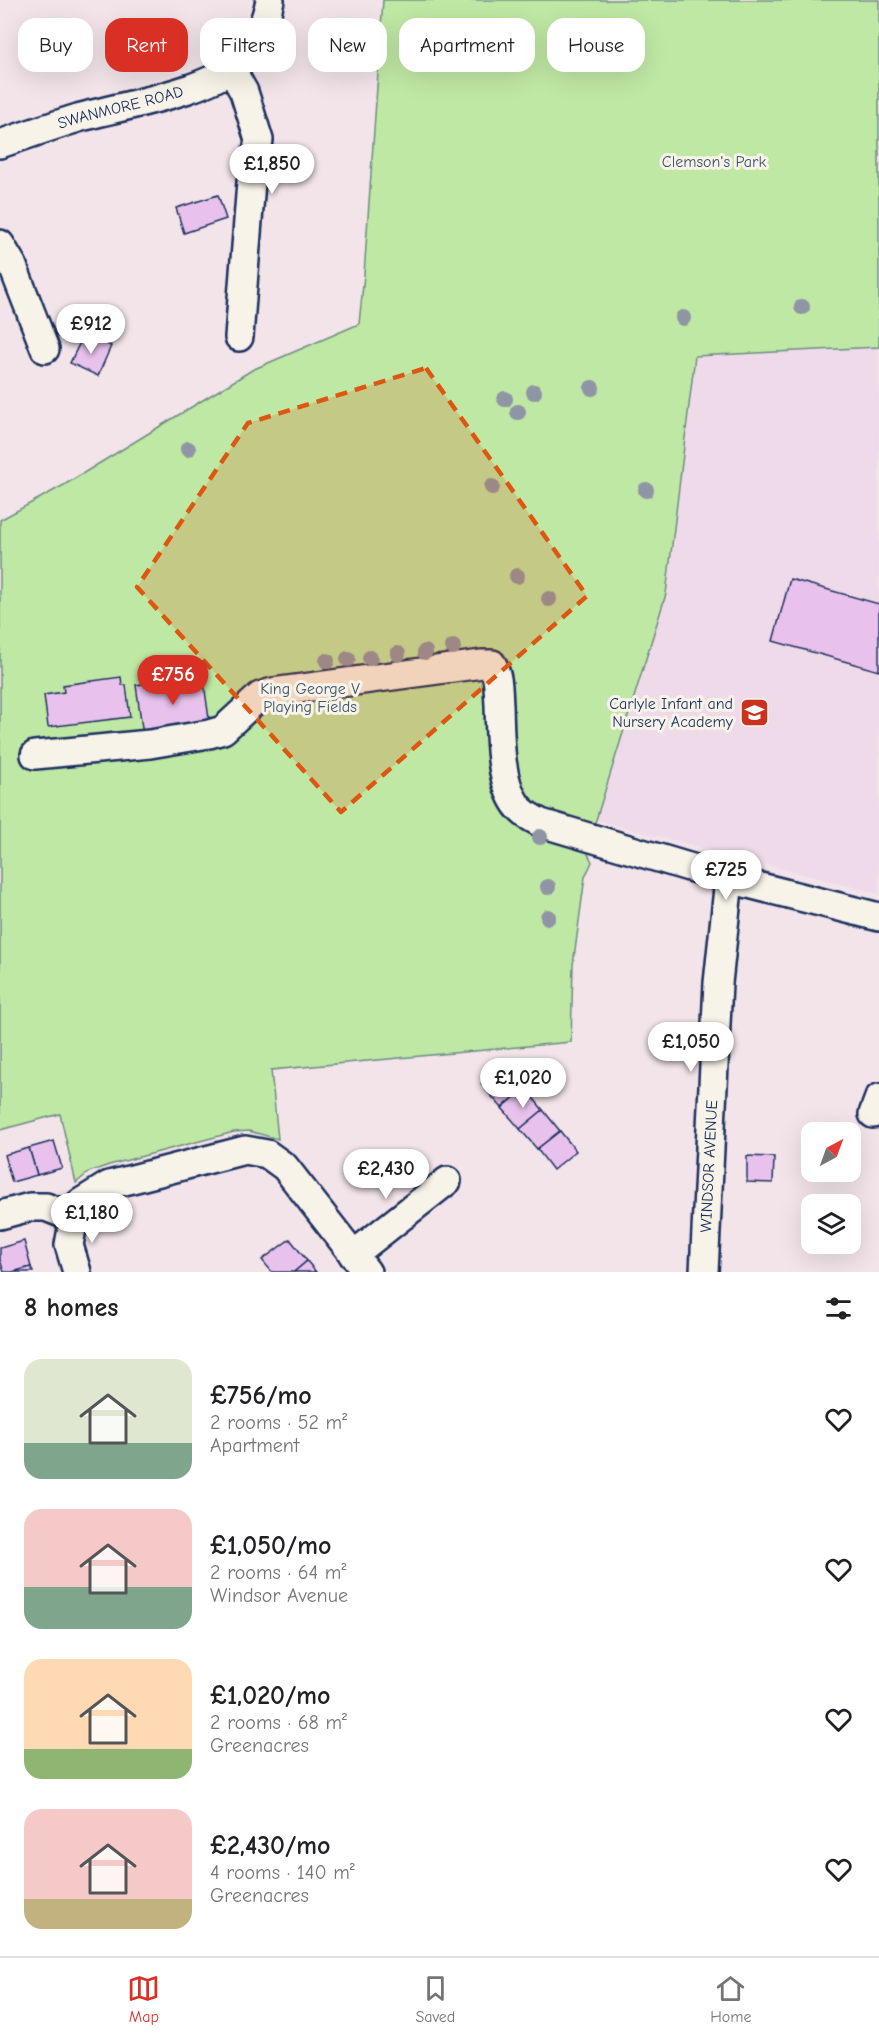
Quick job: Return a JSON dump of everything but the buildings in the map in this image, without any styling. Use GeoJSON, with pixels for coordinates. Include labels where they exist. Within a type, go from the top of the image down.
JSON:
{"type":"FeatureCollection","features":[{"type":"Feature","properties":{"kind":"street","name":"SWANMORE ROAD"},"geometry":{"type":"LineString","coordinates":[[266,18],[270,0]]}},
{"type":"Feature","properties":{"kind":"street","name":"SWANMORE ROAD"},"geometry":{"type":"LineString","coordinates":[[0,144],[78,118],[192,88],[225,72]]}},
{"type":"Feature","properties":{"kind":"street"},"geometry":{"type":"LineString","coordinates":[[233,72],[244,92],[258,140],[232,267],[239,337]]}},
{"type":"Feature","properties":{"kind":"street"},"geometry":{"type":"LineString","coordinates":[[0,244],[12,264],[18,317],[45,349]]}},
{"type":"Feature","properties":{"kind":"street"},"geometry":{"type":"LineString","coordinates":[[35,755],[150,744],[209,734],[223,730],[260,696],[273,692],[492,664],[497,674],[505,778],[516,805],[529,817],[541,823],[729,879],[879,918]]}},
{"type":"Feature","properties":{"kind":"street","name":"WINDSOR AVENUE"},"geometry":{"type":"LineString","coordinates":[[704,1272],[718,983],[729,879]]}},
{"type":"Feature","properties":{"kind":"street"},"geometry":{"type":"LineString","coordinates":[[77,1272],[69,1245],[74,1218],[80,1203],[109,1185],[245,1150],[267,1154],[285,1167],[360,1263],[447,1180]]}},
{"type":"Feature","properties":{"kind":"street"},"geometry":{"type":"LineString","coordinates":[[0,1215],[30,1207],[46,1207],[74,1218]]}},
{"type":"Feature","properties":{"kind":"highlighted area"},"geometry":{"type":"Polygon","coordinates":[[[426,368],[587,596],[341,812],[137,587],[248,423],[426,368]]]}},
{"type":"Feature","properties":{"kind":"shaded area","name":"Carlyle Infant and Nursery Academy"},"geometry":{"type":"Polygon","coordinates":[[[879,347],[879,894],[596,820],[666,594],[695,356],[879,347]]]}},
{"type":"Feature","properties":{"kind":"green space","name":"King George V Playing Fields"},"geometry":{"type":"Polygon","coordinates":[[[383,0],[879,0],[879,347],[695,356],[666,594],[596,820],[584,846],[592,862],[585,877],[573,965],[571,1042],[271,1070],[278,1139],[249,1131],[234,1132],[109,1165],[89,1172],[76,1183],[60,1114],[0,1130],[0,520],[64,485],[252,370],[359,324],[378,72],[387,72],[387,18],[382,18],[383,0]]]}},
{"type":"Feature","properties":{"kind":"place","name":"Carlyle Infant and Nursery Academy"},"geometry":{"type":"Point","coordinates":[754,713]}},
{"type":"Feature","properties":{"kind":"park label","name":"Clemson's Park"},"geometry":{"type":"Point","coordinates":[714,162]}}]}
